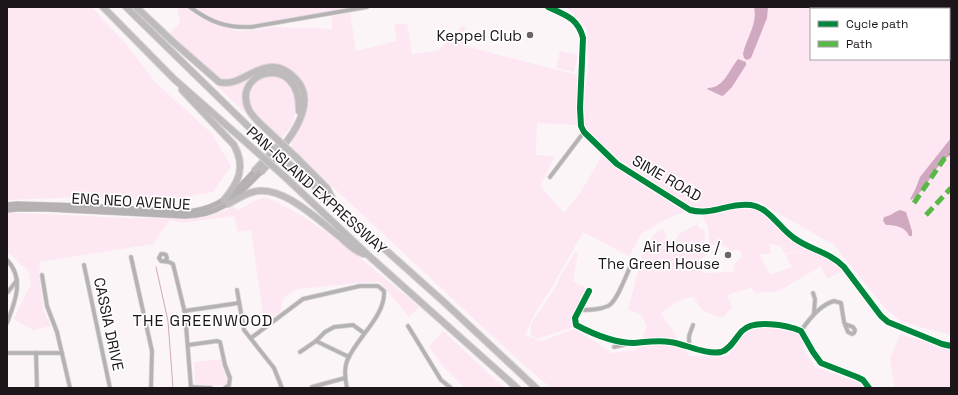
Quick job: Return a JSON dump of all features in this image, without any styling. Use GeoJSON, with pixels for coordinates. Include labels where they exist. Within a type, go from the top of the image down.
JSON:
{"type":"FeatureCollection","features":[{"type":"Feature","properties":{"kind":"highway","name":"PAN-ISLAND EXPRESSWAY"},"geometry":{"type":"LineString","coordinates":[[103,7],[174,79],[285,177],[368,255],[517,388]]}},
{"type":"Feature","properties":{"kind":"highway","name":"PAN-ISLAND EXPRESSWAY"},"geometry":{"type":"LineString","coordinates":[[126,7],[258,136],[445,303],[536,388]]}},
{"type":"Feature","properties":{"kind":"highway"},"geometry":{"type":"LineString","coordinates":[[136,7],[218,82],[236,82],[257,71],[272,67],[281,68],[289,72],[300,83],[304,96],[303,110],[295,131],[262,170]]}},
{"type":"Feature","properties":{"kind":"highway"},"geometry":{"type":"LineString","coordinates":[[255,170],[292,130],[298,119],[299,104],[296,90],[288,78],[277,73],[258,76],[251,84],[247,92],[246,99],[249,109],[258,122],[266,129],[298,159],[327,188],[334,203]]}},
{"type":"Feature","properties":{"kind":"highway"},"geometry":{"type":"LineString","coordinates":[[174,79],[183,92],[234,145],[238,152],[240,160],[238,178],[226,202]]}},
{"type":"Feature","properties":{"kind":"highway"},"geometry":{"type":"LineString","coordinates":[[226,202],[253,191],[267,191],[279,194],[305,210],[360,253],[368,255]]}},
{"type":"Feature","properties":{"kind":"main road"},"geometry":{"type":"LineString","coordinates":[[255,170],[262,170]]}},
{"type":"Feature","properties":{"kind":"main road","name":"ENG NEO AVENUE"},"geometry":{"type":"LineString","coordinates":[[7,206],[17,204],[185,212],[199,211],[226,202],[255,170]]}},
{"type":"Feature","properties":{"kind":"main road","name":"ENG NEO AVENUE"},"geometry":{"type":"LineString","coordinates":[[7,210],[47,209],[185,216],[206,214],[218,209],[262,170]]}},
{"type":"Feature","properties":{"kind":"street"},"geometry":{"type":"LineString","coordinates":[[190,7],[212,21],[240,28],[367,7]]}},
{"type":"Feature","properties":{"kind":"street"},"geometry":{"type":"LineString","coordinates":[[548,7],[570,17],[578,25],[582,32],[583,38],[580,108],[581,126],[584,132],[550,177]]}},
{"type":"Feature","properties":{"kind":"street","name":"SIME ROAD"},"geometry":{"type":"LineString","coordinates":[[584,132],[617,164],[690,210],[705,212],[738,205],[749,205],[763,209],[795,239],[838,260],[881,316],[888,322],[938,342],[942,341],[951,345]]}},
{"type":"Feature","properties":{"kind":"street"},"geometry":{"type":"LineString","coordinates":[[131,257],[152,351],[150,388]]}},
{"type":"Feature","properties":{"kind":"street"},"geometry":{"type":"LineString","coordinates":[[7,260],[13,269],[17,280],[17,295],[7,323]]}},
{"type":"Feature","properties":{"kind":"street"},"geometry":{"type":"LineString","coordinates":[[165,261],[173,264],[184,311],[191,388],[211,388]]}},
{"type":"Feature","properties":{"kind":"street","name":"CASSIA DRIVE"},"geometry":{"type":"LineString","coordinates":[[84,265],[110,388]]}},
{"type":"Feature","properties":{"kind":"street"},"geometry":{"type":"LineString","coordinates":[[580,310],[594,310],[609,306],[616,298],[630,265]]}},
{"type":"Feature","properties":{"kind":"street"},"geometry":{"type":"LineString","coordinates":[[42,275],[47,306],[58,332],[70,388]]}},
{"type":"Feature","properties":{"kind":"street"},"geometry":{"type":"LineString","coordinates":[[8,292],[17,280]]}},
{"type":"Feature","properties":{"kind":"street"},"geometry":{"type":"LineString","coordinates":[[250,338],[304,299],[360,286],[374,286],[383,289],[383,304],[346,362],[345,378],[347,388]]}},
{"type":"Feature","properties":{"kind":"street"},"geometry":{"type":"LineString","coordinates":[[237,290],[243,326],[250,338],[274,368],[282,388]]}},
{"type":"Feature","properties":{"kind":"street"},"geometry":{"type":"LineString","coordinates":[[589,290],[575,318],[576,325],[605,338],[618,341],[669,342],[707,351],[721,352],[747,327],[757,324],[784,326],[801,331],[812,352],[821,363],[863,380],[869,388]]}},
{"type":"Feature","properties":{"kind":"street"},"geometry":{"type":"LineString","coordinates":[[8,292],[13,291],[17,295]]}},
{"type":"Feature","properties":{"kind":"street"},"geometry":{"type":"LineString","coordinates":[[813,293],[815,299],[814,314]]}},
{"type":"Feature","properties":{"kind":"street"},"geometry":{"type":"LineString","coordinates":[[801,331],[814,314],[831,302],[838,301],[841,303],[845,324]]}},
{"type":"Feature","properties":{"kind":"street"},"geometry":{"type":"LineString","coordinates":[[184,311],[239,303]]}},
{"type":"Feature","properties":{"kind":"street"},"geometry":{"type":"LineString","coordinates":[[689,346],[689,336],[693,325]]}},
{"type":"Feature","properties":{"kind":"street"},"geometry":{"type":"LineString","coordinates":[[300,352],[334,326],[353,326],[364,333]]}},
{"type":"Feature","properties":{"kind":"street"},"geometry":{"type":"LineString","coordinates":[[408,326],[441,380],[451,388]]}},
{"type":"Feature","properties":{"kind":"street"},"geometry":{"type":"LineString","coordinates":[[188,345],[217,341],[220,342],[225,365],[230,378],[229,385],[225,388]]}},
{"type":"Feature","properties":{"kind":"street"},"geometry":{"type":"LineString","coordinates":[[316,341],[349,357]]}},
{"type":"Feature","properties":{"kind":"street"},"geometry":{"type":"LineString","coordinates":[[614,347],[634,342]]}},
{"type":"Feature","properties":{"kind":"street"},"geometry":{"type":"LineString","coordinates":[[7,353],[62,353]]}},
{"type":"Feature","properties":{"kind":"street"},"geometry":{"type":"LineString","coordinates":[[36,353],[37,388]]}},
{"type":"Feature","properties":{"kind":"street"},"geometry":{"type":"LineString","coordinates":[[312,387],[345,378]]}},
{"type":"Feature","properties":{"kind":"shaded area"},"geometry":{"type":"Polygon","coordinates":[[[7,7],[91,7],[125,43],[156,83],[211,133],[231,166],[213,192],[164,201],[82,197],[7,200],[7,7]]]}},
{"type":"Feature","properties":{"kind":"shaded area"},"geometry":{"type":"Polygon","coordinates":[[[177,7],[187,7],[202,19],[237,31],[276,27],[332,29],[332,16],[350,13],[356,51],[397,41],[394,24],[407,24],[412,54],[438,51],[462,26],[465,27],[464,46],[578,75],[577,125],[537,123],[536,155],[555,156],[540,186],[564,213],[580,193],[602,156],[686,211],[666,219],[641,234],[629,256],[583,232],[552,287],[536,311],[525,335],[541,341],[575,329],[612,353],[637,350],[647,327],[641,314],[628,310],[643,252],[655,233],[663,229],[668,240],[677,239],[679,234],[697,224],[700,229],[704,229],[706,256],[700,259],[703,273],[733,272],[735,269],[733,266],[742,256],[742,252],[736,249],[732,251],[722,244],[719,247],[715,244],[710,246],[708,227],[702,215],[738,207],[750,206],[762,211],[793,240],[837,261],[844,270],[827,279],[821,266],[779,291],[757,293],[751,288],[727,295],[732,307],[722,318],[703,311],[693,297],[680,300],[661,313],[689,356],[727,356],[748,332],[760,328],[782,330],[801,334],[804,342],[803,350],[815,367],[860,383],[864,388],[551,388],[515,357],[291,148],[293,136],[303,114],[300,85],[288,74],[279,69],[270,69],[225,85],[167,36],[180,23],[177,7]],[[769,244],[771,254],[759,254],[770,275],[792,267],[785,254],[807,252],[784,253],[781,246],[769,244]]]}},
{"type":"Feature","properties":{"kind":"shaded area"},"geometry":{"type":"Polygon","coordinates":[[[192,7],[358,7],[246,27],[218,21],[192,7]]]}},
{"type":"Feature","properties":{"kind":"shaded area"},"geometry":{"type":"Polygon","coordinates":[[[567,7],[951,7],[951,335],[902,322],[885,308],[834,245],[759,202],[696,212],[676,201],[646,180],[588,136],[581,111],[588,70],[587,29],[567,7]]]}},
{"type":"Feature","properties":{"kind":"shaded area"},"geometry":{"type":"Polygon","coordinates":[[[754,7],[768,7],[767,18],[751,58],[747,60],[744,58],[743,54],[753,26],[755,14],[754,7]]]}},
{"type":"Feature","properties":{"kind":"shaded area"},"geometry":{"type":"Polygon","coordinates":[[[560,51],[578,55],[574,72],[556,68],[560,51]]]}},
{"type":"Feature","properties":{"kind":"shaded area"},"geometry":{"type":"Polygon","coordinates":[[[738,59],[746,62],[746,65],[732,87],[724,95],[722,96],[707,89],[722,82],[738,59]]]}},
{"type":"Feature","properties":{"kind":"shaded area"},"geometry":{"type":"Polygon","coordinates":[[[257,74],[245,93],[253,120],[215,84],[226,86],[257,74]]]}},
{"type":"Feature","properties":{"kind":"shaded area"},"geometry":{"type":"Polygon","coordinates":[[[270,75],[284,78],[293,89],[296,103],[293,124],[281,139],[258,118],[249,101],[251,91],[258,80],[270,75]]]}},
{"type":"Feature","properties":{"kind":"shaded area"},"geometry":{"type":"Polygon","coordinates":[[[951,138],[951,155],[945,159],[922,190],[911,200],[910,199],[920,177],[951,138]]]}},
{"type":"Feature","properties":{"kind":"shaded area"},"geometry":{"type":"Polygon","coordinates":[[[266,197],[287,208],[327,233],[365,261],[419,307],[409,317],[379,281],[298,289],[283,298],[280,313],[264,321],[251,230],[238,232],[234,216],[181,223],[170,220],[153,244],[40,262],[39,275],[44,312],[51,326],[33,330],[14,319],[31,284],[29,272],[7,251],[7,213],[125,218],[200,218],[220,213],[233,206],[239,210],[254,201],[266,197]]]}},
{"type":"Feature","properties":{"kind":"shaded area"},"geometry":{"type":"Polygon","coordinates":[[[900,210],[906,212],[912,231],[912,236],[909,236],[905,230],[896,226],[886,225],[883,221],[884,217],[900,210]]]}},
{"type":"Feature","properties":{"kind":"shaded area"},"geometry":{"type":"Polygon","coordinates":[[[576,251],[578,253],[573,281],[586,288],[579,309],[572,317],[572,327],[538,339],[531,335],[531,324],[556,287],[559,278],[576,251]]]}},
{"type":"Feature","properties":{"kind":"shaded area"},"geometry":{"type":"Polygon","coordinates":[[[443,331],[504,388],[465,388],[440,363],[429,346],[443,331]]]}},
{"type":"Feature","properties":{"kind":"shaded area"},"geometry":{"type":"Polygon","coordinates":[[[900,334],[951,350],[951,388],[895,388],[890,359],[900,334]]]}},
{"type":"Feature","properties":{"kind":"shaded area"},"geometry":{"type":"Polygon","coordinates":[[[222,359],[228,380],[225,385],[209,386],[195,383],[194,362],[222,359]]]}},
{"type":"Feature","properties":{"kind":"waterway"},"geometry":{"type":"LineString","coordinates":[[156,267],[168,321],[173,388]]}},
{"type":"Feature","properties":{"kind":"marked path"},"geometry":{"type":"LineString","coordinates":[[914,203],[944,159],[951,155]]}},
{"type":"Feature","properties":{"kind":"marked path"},"geometry":{"type":"LineString","coordinates":[[926,215],[951,188]]}},
{"type":"Feature","properties":{"kind":"cycle path"},"geometry":{"type":"LineString","coordinates":[[548,7],[570,18],[581,31],[583,38],[580,108],[581,126],[584,132],[617,164],[690,210],[705,211],[736,205],[751,205],[764,210],[794,238],[833,258],[844,267],[881,316],[888,322],[942,344],[951,346]]}},
{"type":"Feature","properties":{"kind":"cycle path"},"geometry":{"type":"LineString","coordinates":[[589,291],[575,318],[576,325],[589,332],[626,343],[656,341],[670,342],[715,353],[721,352],[728,348],[747,327],[762,324],[779,325],[801,331],[821,363],[863,380],[869,388]]}},
{"type":"Feature","properties":{"kind":"place","name":"Keppel Club"},"geometry":{"type":"Point","coordinates":[530,35]}},
{"type":"Feature","properties":{"kind":"place","name":"Air House / The Green House"},"geometry":{"type":"Point","coordinates":[728,255]}},
{"type":"Feature","properties":{"kind":"district","name":"THE GREENWOOD"},"geometry":{"type":"Point","coordinates":[203,320]}}]}
